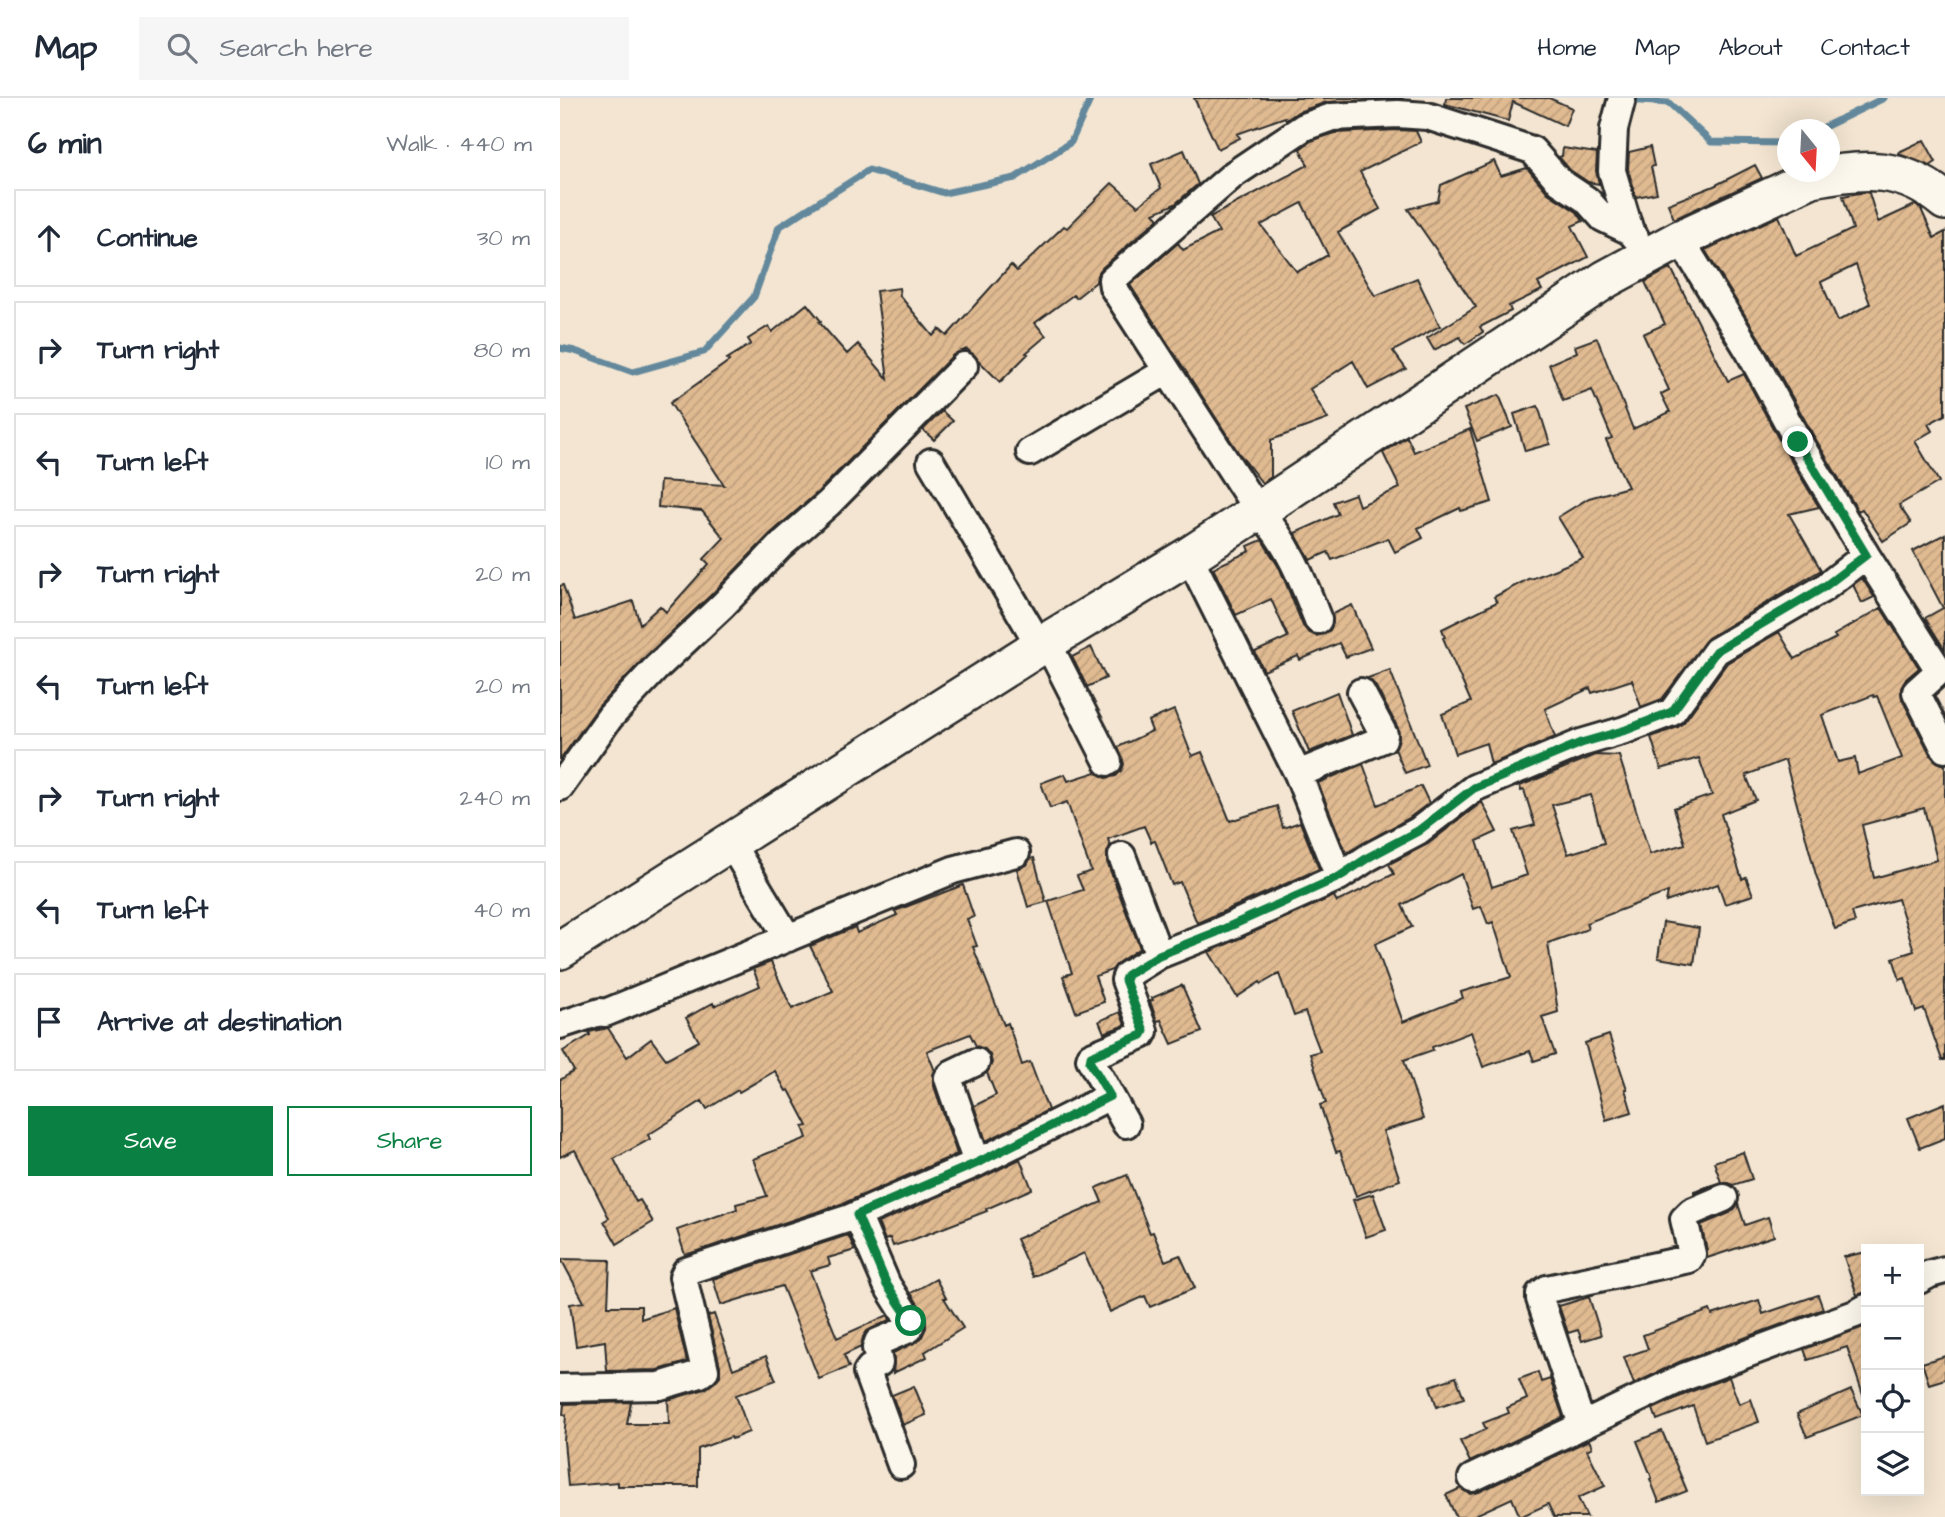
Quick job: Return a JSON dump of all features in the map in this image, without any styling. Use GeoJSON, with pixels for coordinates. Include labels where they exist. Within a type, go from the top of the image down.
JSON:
{"type":"FeatureCollection","features":[{"type":"Feature","properties":{"kind":"street"},"geometry":{"type":"LineString","coordinates":[[1622,98],[1614,129],[1612,171],[1654,242],[1749,351],[1798,442],[1937,667],[1936,674],[1916,692],[1945,749]]}},
{"type":"Feature","properties":{"kind":"street"},"geometry":{"type":"LineString","coordinates":[[1318,620],[1292,558],[1167,372],[1113,288],[1112,280],[1234,174],[1304,127],[1332,117],[1398,114],[1427,116],[1532,150],[1560,182],[1587,200],[1603,218],[1654,242]]}},
{"type":"Feature","properties":{"kind":"street"},"geometry":{"type":"LineString","coordinates":[[560,950],[1044,644],[1189,556],[1606,279],[1654,242],[1812,178],[1840,172],[1889,172],[1905,177],[1945,201]]}},
{"type":"Feature","properties":{"kind":"street"},"geometry":{"type":"LineString","coordinates":[[560,788],[610,717],[657,667],[723,605],[780,545],[829,503],[964,366]]}},
{"type":"Feature","properties":{"kind":"street"},"geometry":{"type":"LineString","coordinates":[[1030,452],[1167,372]]}},
{"type":"Feature","properties":{"kind":"street"},"geometry":{"type":"LineString","coordinates":[[931,462],[1044,644],[1108,762]]}},
{"type":"Feature","properties":{"kind":"street"},"geometry":{"type":"LineString","coordinates":[[1126,1124],[1090,1059],[1091,1056],[1142,1035],[1144,1031],[1125,977],[1159,955],[1339,877],[1369,857],[1418,831],[1474,788],[1581,743],[1626,730],[1672,712],[1716,651],[1824,587],[1866,555]]}},
{"type":"Feature","properties":{"kind":"street"},"geometry":{"type":"LineString","coordinates":[[1189,556],[1298,774],[1339,877]]}},
{"type":"Feature","properties":{"kind":"street"},"geometry":{"type":"LineString","coordinates":[[1298,774],[1383,739],[1384,736],[1361,692]]}},
{"type":"Feature","properties":{"kind":"street"},"geometry":{"type":"LineString","coordinates":[[730,842],[788,938]]}},
{"type":"Feature","properties":{"kind":"street"},"geometry":{"type":"LineString","coordinates":[[560,1025],[600,1012],[605,1013],[953,870],[1016,853]]}},
{"type":"Feature","properties":{"kind":"street"},"geometry":{"type":"LineString","coordinates":[[1122,856],[1159,955]]}},
{"type":"Feature","properties":{"kind":"street"},"geometry":{"type":"LineString","coordinates":[[976,1062],[948,1078],[977,1163]]}},
{"type":"Feature","properties":{"kind":"street"},"geometry":{"type":"LineString","coordinates":[[560,1388],[660,1386],[700,1374],[705,1370],[683,1274],[857,1215],[977,1163],[1110,1096]]}},
{"type":"Feature","properties":{"kind":"street"},"geometry":{"type":"LineString","coordinates":[[1582,1425],[1540,1294],[1547,1289],[1689,1259],[1692,1250],[1684,1219],[1691,1212],[1724,1198]]}},
{"type":"Feature","properties":{"kind":"street"},"geometry":{"type":"LineString","coordinates":[[857,1215],[887,1285],[911,1323],[909,1329],[878,1342],[876,1348],[879,1363],[867,1372],[901,1465]]}},
{"type":"Feature","properties":{"kind":"street"},"geometry":{"type":"LineString","coordinates":[[1924,1277],[1945,1270]]}},
{"type":"Feature","properties":{"kind":"street"},"geometry":{"type":"LineString","coordinates":[[1472,1478],[1684,1377],[1861,1311]]}},
{"type":"Feature","properties":{"kind":"building"},"geometry":{"type":"Polygon","coordinates":[[[1194,98],[1403,99],[1327,102],[1298,112],[1286,120],[1285,117],[1237,134],[1240,138],[1218,149],[1194,98]]]}},
{"type":"Feature","properties":{"kind":"building"},"geometry":{"type":"Polygon","coordinates":[[[1446,98],[1549,98],[1572,108],[1565,126],[1513,102],[1508,121],[1445,104],[1446,98]]]}},
{"type":"Feature","properties":{"kind":"building"},"geometry":{"type":"Polygon","coordinates":[[[1416,131],[1421,142],[1360,172],[1380,209],[1338,232],[1375,296],[1417,278],[1440,326],[1393,351],[1406,369],[1368,389],[1353,361],[1310,389],[1328,419],[1271,440],[1271,477],[1262,483],[1238,452],[1130,285],[1178,243],[1183,250],[1219,232],[1210,217],[1308,165],[1300,149],[1311,141],[1335,133],[1416,131]],[[1302,203],[1261,225],[1297,272],[1328,255],[1302,203]]]}},
{"type":"Feature","properties":{"kind":"building"},"geometry":{"type":"Polygon","coordinates":[[[1924,140],[1936,162],[1930,166],[1899,154],[1899,152],[1924,140]]]}},
{"type":"Feature","properties":{"kind":"building"},"geometry":{"type":"Polygon","coordinates":[[[1650,147],[1657,193],[1636,197],[1628,169],[1629,152],[1650,147]]]}},
{"type":"Feature","properties":{"kind":"building"},"geometry":{"type":"Polygon","coordinates":[[[1563,148],[1597,153],[1596,171],[1599,184],[1588,182],[1570,170],[1559,157],[1562,156],[1563,148]]]}},
{"type":"Feature","properties":{"kind":"building"},"geometry":{"type":"Polygon","coordinates":[[[1184,150],[1198,184],[1175,204],[1154,213],[1159,218],[1102,268],[1096,282],[1076,298],[1073,295],[1035,323],[1046,336],[1026,353],[1028,354],[1000,382],[967,349],[953,355],[818,492],[770,534],[646,656],[599,706],[560,760],[560,586],[563,585],[575,620],[633,601],[640,624],[660,606],[666,612],[709,564],[704,559],[724,538],[702,511],[658,507],[660,481],[724,485],[670,403],[751,344],[748,339],[769,326],[772,332],[807,304],[847,354],[858,344],[888,379],[876,291],[899,288],[900,296],[933,336],[939,329],[947,336],[1011,265],[1017,271],[1064,226],[1067,228],[1112,183],[1138,206],[1161,188],[1151,164],[1184,150]]]}},
{"type":"Feature","properties":{"kind":"building"},"geometry":{"type":"Polygon","coordinates":[[[1494,161],[1501,176],[1527,168],[1548,193],[1577,212],[1583,221],[1572,226],[1588,257],[1538,283],[1542,290],[1509,306],[1511,311],[1480,327],[1483,332],[1465,344],[1460,337],[1434,350],[1427,338],[1476,307],[1408,209],[1438,201],[1441,185],[1494,161]]]}},
{"type":"Feature","properties":{"kind":"building"},"geometry":{"type":"Polygon","coordinates":[[[1755,165],[1762,178],[1674,219],[1668,204],[1714,186],[1755,165]]]}},
{"type":"Feature","properties":{"kind":"building"},"geometry":{"type":"Polygon","coordinates":[[[1869,193],[1878,222],[1915,205],[1921,209],[1934,238],[1945,232],[1945,415],[1928,424],[1932,431],[1915,441],[1939,482],[1899,505],[1911,523],[1883,541],[1862,509],[1858,511],[1762,343],[1705,250],[1779,216],[1796,256],[1853,229],[1843,196],[1869,193]],[[1856,265],[1821,282],[1838,321],[1870,304],[1856,265]]]}},
{"type":"Feature","properties":{"kind":"building"},"geometry":{"type":"Polygon","coordinates":[[[1671,268],[1728,381],[1744,374],[1819,507],[1789,514],[1821,570],[1708,638],[1662,699],[1641,707],[1632,680],[1592,693],[1590,688],[1545,709],[1555,737],[1491,764],[1486,743],[1455,754],[1442,714],[1471,702],[1443,638],[1442,629],[1497,602],[1494,597],[1530,578],[1583,558],[1558,517],[1589,498],[1628,487],[1606,440],[1612,438],[1592,390],[1563,401],[1549,364],[1577,352],[1575,346],[1597,338],[1633,429],[1670,412],[1661,394],[1669,390],[1643,334],[1665,324],[1645,282],[1671,268]]]}},
{"type":"Feature","properties":{"kind":"building"},"geometry":{"type":"Polygon","coordinates":[[[1499,395],[1512,427],[1477,441],[1464,409],[1499,395]]]}},
{"type":"Feature","properties":{"kind":"building"},"geometry":{"type":"Polygon","coordinates":[[[1538,406],[1550,444],[1525,451],[1514,414],[1538,406]]]}},
{"type":"Feature","properties":{"kind":"building"},"geometry":{"type":"Polygon","coordinates":[[[942,411],[953,421],[934,440],[923,430],[942,411]]]}},
{"type":"Feature","properties":{"kind":"building"},"geometry":{"type":"Polygon","coordinates":[[[1470,429],[1492,502],[1461,511],[1460,508],[1418,528],[1423,538],[1395,552],[1388,538],[1332,560],[1328,552],[1310,560],[1295,533],[1338,514],[1333,502],[1355,494],[1359,506],[1400,488],[1383,453],[1407,437],[1414,452],[1470,429]]]}},
{"type":"Feature","properties":{"kind":"building"},"geometry":{"type":"Polygon","coordinates":[[[1945,534],[1945,650],[1925,618],[1943,608],[1913,551],[1945,534]]]}},
{"type":"Feature","properties":{"kind":"building"},"geometry":{"type":"Polygon","coordinates":[[[1262,540],[1280,569],[1303,626],[1308,632],[1316,636],[1324,634],[1330,630],[1333,623],[1332,614],[1352,605],[1371,648],[1346,657],[1339,643],[1300,660],[1298,656],[1264,671],[1255,652],[1288,637],[1271,599],[1236,615],[1213,568],[1250,551],[1248,546],[1262,540]]]}},
{"type":"Feature","properties":{"kind":"building"},"geometry":{"type":"Polygon","coordinates":[[[1862,578],[1874,597],[1862,603],[1853,585],[1862,578]]]}},
{"type":"Feature","properties":{"kind":"building"},"geometry":{"type":"Polygon","coordinates":[[[1881,608],[1919,668],[1905,680],[1901,688],[1902,699],[1931,756],[1945,765],[1945,1060],[1942,1060],[1924,1009],[1916,1012],[1905,978],[1900,980],[1893,958],[1914,951],[1898,899],[1852,912],[1855,922],[1835,929],[1816,875],[1785,760],[1746,775],[1756,800],[1721,814],[1742,879],[1746,877],[1753,895],[1725,904],[1718,884],[1666,902],[1668,892],[1586,923],[1588,929],[1548,943],[1558,1012],[1542,1017],[1555,1054],[1534,1061],[1530,1051],[1483,1067],[1471,1032],[1404,1060],[1423,1119],[1383,1131],[1400,1180],[1356,1196],[1340,1151],[1336,1152],[1320,1105],[1326,1103],[1310,1054],[1320,1051],[1305,1012],[1294,1016],[1279,974],[1261,984],[1260,982],[1237,997],[1209,952],[1334,896],[1337,902],[1394,874],[1389,864],[1428,844],[1482,802],[1497,832],[1477,841],[1492,887],[1527,875],[1513,831],[1535,825],[1524,790],[1521,791],[1520,786],[1596,755],[1619,756],[1650,854],[1685,844],[1674,808],[1712,795],[1699,758],[1661,769],[1651,737],[1678,727],[1727,663],[1779,632],[1795,659],[1836,638],[1834,635],[1881,608]],[[1873,695],[1822,715],[1838,762],[1855,758],[1858,774],[1902,758],[1877,696],[1873,695]],[[1591,795],[1552,805],[1568,854],[1604,843],[1591,795]],[[1924,808],[1862,825],[1874,878],[1937,860],[1924,808]],[[1461,874],[1402,905],[1412,927],[1375,944],[1403,1022],[1463,998],[1461,992],[1511,977],[1493,922],[1488,924],[1481,906],[1473,909],[1461,874]]]}},
{"type":"Feature","properties":{"kind":"building"},"geometry":{"type":"Polygon","coordinates":[[[1091,647],[1106,678],[1087,687],[1072,657],[1091,647]]]}},
{"type":"Feature","properties":{"kind":"building"},"geometry":{"type":"Polygon","coordinates":[[[1390,670],[1427,765],[1405,773],[1395,749],[1399,739],[1398,728],[1375,685],[1368,678],[1390,670]]]}},
{"type":"Feature","properties":{"kind":"building"},"geometry":{"type":"Polygon","coordinates":[[[1337,692],[1352,735],[1309,752],[1292,711],[1337,692]]]}},
{"type":"Feature","properties":{"kind":"building"},"geometry":{"type":"Polygon","coordinates":[[[1174,710],[1192,756],[1202,752],[1230,821],[1277,806],[1283,828],[1300,822],[1319,869],[1197,923],[1180,882],[1172,885],[1155,841],[1151,842],[1144,826],[1108,839],[1110,846],[1107,862],[1140,948],[1112,970],[1095,976],[1104,1002],[1076,1012],[1063,976],[1072,973],[1048,901],[1083,890],[1077,876],[1091,871],[1067,802],[1050,808],[1041,783],[1065,774],[1068,781],[1096,772],[1106,778],[1116,776],[1124,764],[1118,747],[1152,731],[1148,721],[1174,710]]]}},
{"type":"Feature","properties":{"kind":"building"},"geometry":{"type":"Polygon","coordinates":[[[1363,764],[1378,805],[1421,786],[1429,803],[1409,818],[1346,853],[1318,783],[1363,764]]]}},
{"type":"Feature","properties":{"kind":"building"},"geometry":{"type":"Polygon","coordinates":[[[1034,858],[1046,902],[1028,907],[1017,869],[1034,858]]]}},
{"type":"Feature","properties":{"kind":"building"},"geometry":{"type":"Polygon","coordinates":[[[963,885],[974,917],[967,919],[977,946],[973,947],[1004,1025],[1008,1023],[1022,1065],[1030,1062],[1048,1110],[986,1141],[974,1106],[996,1095],[987,1073],[992,1063],[990,1055],[985,1049],[976,1046],[970,1034],[927,1051],[935,1071],[933,1083],[957,1154],[844,1203],[685,1255],[677,1230],[737,1209],[736,1204],[767,1196],[753,1159],[807,1138],[803,1127],[808,1126],[789,1090],[786,1091],[775,1071],[707,1109],[702,1101],[648,1135],[650,1139],[614,1159],[636,1202],[640,1200],[653,1222],[617,1244],[604,1221],[609,1218],[575,1150],[560,1157],[560,1080],[574,1071],[563,1051],[590,1035],[589,1032],[608,1028],[627,1057],[651,1039],[666,1059],[699,1041],[686,1018],[713,1003],[714,1006],[760,986],[753,969],[771,962],[792,1009],[833,991],[810,946],[855,927],[857,933],[897,915],[895,911],[963,885]]]}},
{"type":"Feature","properties":{"kind":"building"},"geometry":{"type":"Polygon","coordinates":[[[1663,922],[1699,928],[1694,964],[1658,958],[1663,922]]]}},
{"type":"Feature","properties":{"kind":"building"},"geometry":{"type":"Polygon","coordinates":[[[1182,985],[1202,1032],[1172,1044],[1161,1020],[1157,1021],[1150,1001],[1182,985]]]}},
{"type":"Feature","properties":{"kind":"building"},"geometry":{"type":"Polygon","coordinates":[[[1120,1012],[1125,1025],[1104,1033],[1099,1021],[1120,1012]]]}},
{"type":"Feature","properties":{"kind":"building"},"geometry":{"type":"Polygon","coordinates":[[[1609,1035],[1632,1112],[1606,1120],[1585,1043],[1609,1035]]]}},
{"type":"Feature","properties":{"kind":"building"},"geometry":{"type":"Polygon","coordinates":[[[1945,1103],[1945,1138],[1920,1148],[1908,1118],[1945,1103]]]}},
{"type":"Feature","properties":{"kind":"building"},"geometry":{"type":"Polygon","coordinates":[[[1743,1152],[1752,1179],[1733,1185],[1719,1183],[1694,1193],[1721,1182],[1714,1162],[1743,1152]]]}},
{"type":"Feature","properties":{"kind":"building"},"geometry":{"type":"Polygon","coordinates":[[[1020,1159],[1032,1189],[986,1209],[987,1211],[912,1240],[893,1246],[890,1238],[885,1240],[878,1223],[1020,1159]]]}},
{"type":"Feature","properties":{"kind":"building"},"geometry":{"type":"Polygon","coordinates":[[[1127,1175],[1150,1233],[1153,1232],[1165,1261],[1180,1255],[1195,1288],[1150,1307],[1145,1296],[1110,1312],[1084,1253],[1033,1277],[1016,1239],[1102,1202],[1096,1188],[1127,1175]]]}},
{"type":"Feature","properties":{"kind":"building"},"geometry":{"type":"Polygon","coordinates":[[[1373,1194],[1386,1230],[1366,1237],[1353,1200],[1373,1194]]]}},
{"type":"Feature","properties":{"kind":"building"},"geometry":{"type":"Polygon","coordinates":[[[1738,1204],[1745,1225],[1768,1217],[1774,1236],[1707,1258],[1701,1225],[1730,1213],[1738,1204]]]}},
{"type":"Feature","properties":{"kind":"building"},"geometry":{"type":"Polygon","coordinates":[[[848,1235],[855,1250],[828,1258],[830,1265],[810,1271],[837,1338],[888,1315],[890,1320],[867,1331],[861,1347],[844,1355],[849,1367],[819,1379],[782,1286],[721,1305],[713,1279],[848,1235]]]}},
{"type":"Feature","properties":{"kind":"building"},"geometry":{"type":"Polygon","coordinates":[[[1861,1253],[1861,1294],[1857,1295],[1844,1257],[1861,1253]]]}},
{"type":"Feature","properties":{"kind":"building"},"geometry":{"type":"Polygon","coordinates":[[[561,1259],[610,1260],[608,1306],[641,1306],[641,1319],[674,1308],[687,1362],[658,1370],[607,1371],[605,1341],[576,1346],[570,1304],[584,1302],[561,1259]]]}},
{"type":"Feature","properties":{"kind":"building"},"geometry":{"type":"Polygon","coordinates":[[[936,1279],[944,1298],[963,1328],[925,1352],[927,1357],[893,1373],[893,1353],[920,1340],[926,1328],[925,1315],[911,1293],[936,1279]]]}},
{"type":"Feature","properties":{"kind":"building"},"geometry":{"type":"Polygon","coordinates":[[[1818,1295],[1823,1309],[1679,1362],[1634,1384],[1624,1357],[1648,1349],[1643,1335],[1710,1310],[1712,1315],[1759,1300],[1763,1314],[1818,1295]]]}},
{"type":"Feature","properties":{"kind":"building"},"geometry":{"type":"Polygon","coordinates":[[[1589,1297],[1601,1335],[1582,1341],[1578,1330],[1568,1333],[1559,1306],[1589,1297]]]}},
{"type":"Feature","properties":{"kind":"building"},"geometry":{"type":"Polygon","coordinates":[[[714,1314],[733,1369],[766,1356],[776,1380],[736,1395],[749,1432],[698,1449],[698,1486],[618,1486],[618,1482],[568,1486],[564,1404],[631,1402],[627,1424],[669,1424],[668,1400],[705,1389],[720,1376],[708,1316],[714,1314]]]}},
{"type":"Feature","properties":{"kind":"building"},"geometry":{"type":"Polygon","coordinates":[[[1861,1328],[1861,1389],[1847,1347],[1808,1360],[1804,1349],[1861,1328]]]}},
{"type":"Feature","properties":{"kind":"building"},"geometry":{"type":"Polygon","coordinates":[[[1945,1356],[1945,1379],[1929,1384],[1924,1362],[1945,1356]]]}},
{"type":"Feature","properties":{"kind":"building"},"geometry":{"type":"Polygon","coordinates":[[[1538,1372],[1541,1382],[1550,1379],[1563,1417],[1470,1462],[1460,1441],[1486,1429],[1483,1423],[1509,1413],[1507,1408],[1527,1399],[1519,1379],[1538,1372]]]}},
{"type":"Feature","properties":{"kind":"building"},"geometry":{"type":"Polygon","coordinates":[[[1456,1377],[1464,1398],[1437,1407],[1430,1386],[1456,1377]]]}},
{"type":"Feature","properties":{"kind":"building"},"geometry":{"type":"Polygon","coordinates":[[[1729,1377],[1739,1404],[1751,1399],[1759,1422],[1705,1441],[1693,1406],[1657,1420],[1653,1409],[1729,1377]]]}},
{"type":"Feature","properties":{"kind":"building"},"geometry":{"type":"Polygon","coordinates":[[[914,1386],[926,1415],[903,1425],[892,1395],[914,1386]]]}},
{"type":"Feature","properties":{"kind":"building"},"geometry":{"type":"Polygon","coordinates":[[[1851,1390],[1861,1411],[1861,1416],[1807,1437],[1797,1414],[1851,1390]]]}},
{"type":"Feature","properties":{"kind":"building"},"geometry":{"type":"Polygon","coordinates":[[[1662,1431],[1687,1491],[1659,1502],[1637,1441],[1662,1431]]]}},
{"type":"Feature","properties":{"kind":"building"},"geometry":{"type":"Polygon","coordinates":[[[1589,1440],[1592,1447],[1587,1450],[1605,1486],[1578,1498],[1587,1517],[1554,1517],[1548,1504],[1520,1517],[1512,1498],[1471,1517],[1456,1517],[1446,1495],[1461,1488],[1470,1494],[1479,1492],[1589,1440]]]}},
{"type":"Feature","properties":{"kind":"waterway"},"geometry":{"type":"LineString","coordinates":[[560,348],[633,372],[704,352],[754,297],[779,227],[869,170],[944,193],[1015,178],[1071,142],[1091,98]]}},
{"type":"Feature","properties":{"kind":"waterway"},"geometry":{"type":"LineString","coordinates":[[1840,119],[1884,98]]}},
{"type":"Feature","properties":{"kind":"waterway"},"geometry":{"type":"LineString","coordinates":[[1627,100],[1669,103],[1711,142],[1777,143]]}},
{"type":"Feature","properties":{"kind":"route"},"geometry":{"type":"LineString","coordinates":[[911,1321],[887,1285],[857,1215],[977,1163],[1110,1096],[1090,1059],[1091,1056],[1142,1035],[1144,1031],[1125,980],[1127,975],[1159,955],[1339,877],[1369,857],[1418,831],[1474,788],[1581,743],[1626,730],[1672,712],[1716,651],[1824,587],[1866,555],[1798,442]]}}]}
